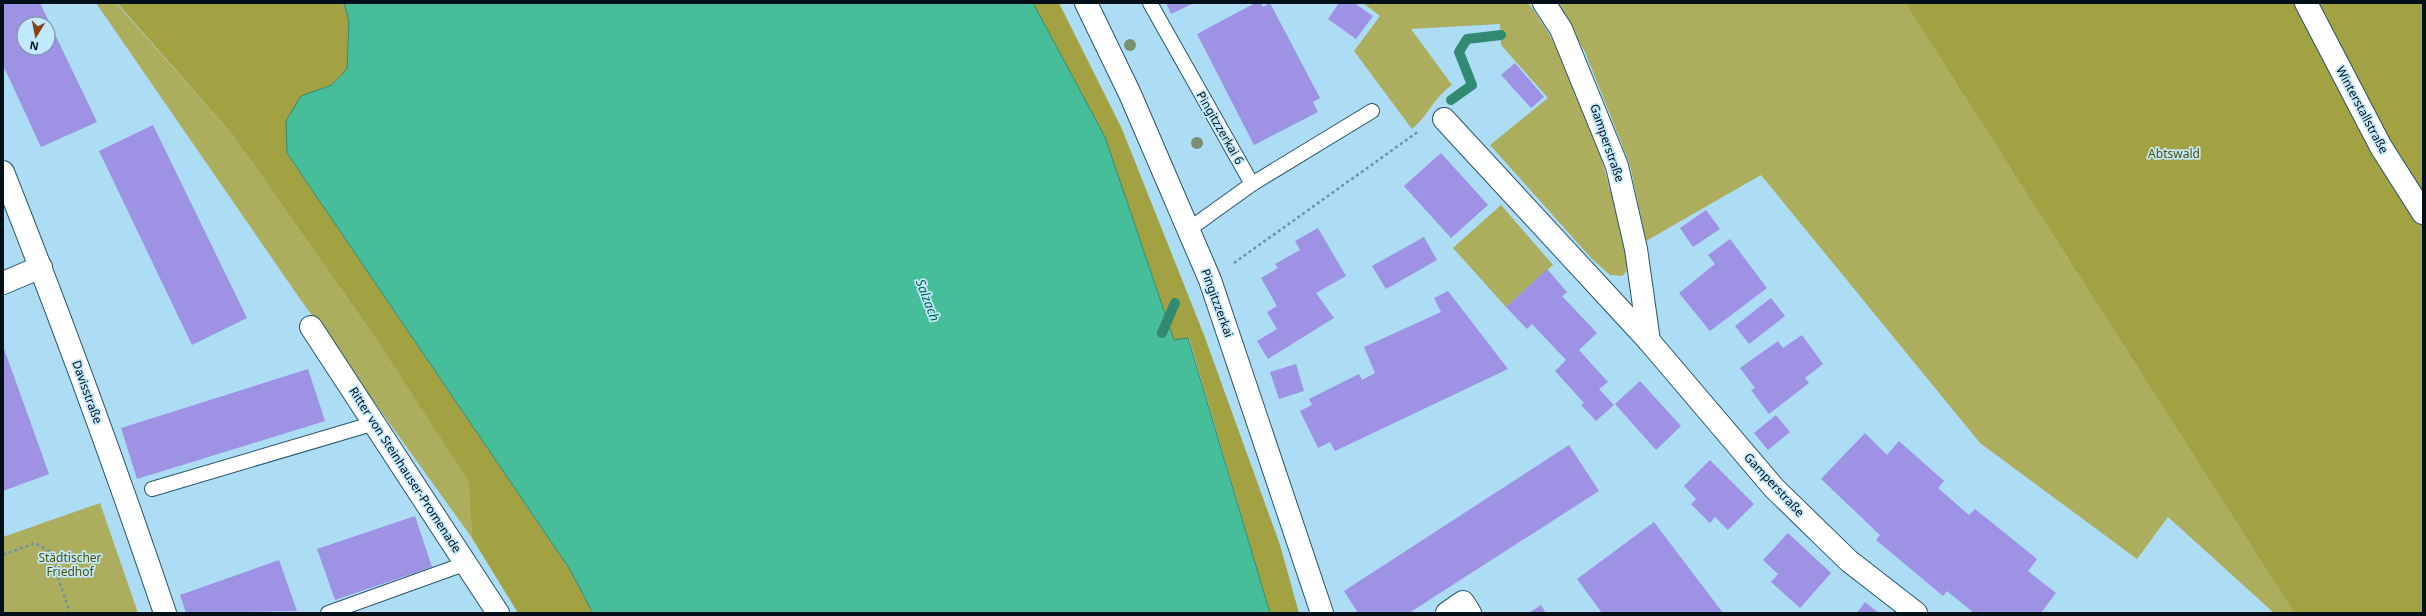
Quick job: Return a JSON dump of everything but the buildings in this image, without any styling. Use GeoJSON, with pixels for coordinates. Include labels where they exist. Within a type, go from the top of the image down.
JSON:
{"type":"FeatureCollection","features":[{"type":"Feature","properties":{"kind":"street","name":"Pingitzzerkai"},"geometry":{"type":"LineString","coordinates":[[1086,3],[1130,94],[1210,280],[1322,613]]}},
{"type":"Feature","properties":{"kind":"street","name":"Gamperstraße"},"geometry":{"type":"LineString","coordinates":[[1544,3],[1561,29],[1617,166],[1636,249],[1649,341]]}},
{"type":"Feature","properties":{"kind":"street","name":"Winterstallstraße"},"geometry":{"type":"LineString","coordinates":[[2306,3],[2381,147],[2423,213]]}},
{"type":"Feature","properties":{"kind":"street","name":"Gamperstraße"},"geometry":{"type":"LineString","coordinates":[[1444,119],[1649,341],[1774,488],[1849,561],[1916,613]]}},
{"type":"Feature","properties":{"kind":"street","name":"Davisstraße"},"geometry":{"type":"LineString","coordinates":[[3,172],[41,267],[126,498],[164,613]]}},
{"type":"Feature","properties":{"kind":"street"},"geometry":{"type":"LineString","coordinates":[[3,283],[41,267]]}},
{"type":"Feature","properties":{"kind":"street","name":"Ritter von Steinhauser-Promenade"},"geometry":{"type":"LineString","coordinates":[[311,327],[467,563],[498,613]]}},
{"type":"Feature","properties":{"kind":"street"},"geometry":{"type":"LineString","coordinates":[[1448,613],[1463,602],[1470,613]]}},
{"type":"Feature","properties":{"kind":"lane","name":"Pingitzzerkai 6"},"geometry":{"type":"LineString","coordinates":[[1150,3],[1252,184]]}},
{"type":"Feature","properties":{"kind":"lane"},"geometry":{"type":"LineString","coordinates":[[1188,230],[1252,184],[1372,111]]}},
{"type":"Feature","properties":{"kind":"lane"},"geometry":{"type":"LineString","coordinates":[[152,490],[375,423]]}},
{"type":"Feature","properties":{"kind":"lane"},"geometry":{"type":"LineString","coordinates":[[328,613],[467,563]]}},
{"type":"Feature","properties":{"kind":"path"},"geometry":{"type":"LineString","coordinates":[[1210,280],[1431,122],[1444,119]]}},
{"type":"Feature","properties":{"kind":"path"},"geometry":{"type":"LineString","coordinates":[[3,555],[35,543],[49,551],[70,613]]}},
{"type":"Feature","properties":{"kind":"green space"},"geometry":{"type":"Polygon","coordinates":[[[96,3],[116,3],[232,134],[374,336],[470,481],[472,538],[298,296],[96,3]]]}},
{"type":"Feature","properties":{"kind":"green space"},"geometry":{"type":"Polygon","coordinates":[[[117,3],[344,3],[349,21],[347,69],[332,85],[301,96],[287,153],[569,568],[593,613],[518,613],[472,538],[469,481],[374,336],[232,134],[117,3]]]}},
{"type":"Feature","properties":{"kind":"green space"},"geometry":{"type":"Polygon","coordinates":[[[1033,3],[1059,3],[1122,129],[1204,335],[1280,545],[1299,613],[1270,613],[1189,338],[1174,340],[1105,137],[1033,3]]]}},
{"type":"Feature","properties":{"kind":"green space"},"geometry":{"type":"Polygon","coordinates":[[[1363,3],[1527,3],[1530,5],[1566,65],[1592,129],[1603,162],[1628,264],[1626,272],[1622,276],[1610,275],[1592,259],[1490,145],[1548,98],[1501,45],[1500,24],[1411,29],[1452,85],[1441,95],[1418,124],[1412,129],[1354,51],[1380,16],[1363,3]]]}},
{"type":"Feature","properties":{"kind":"green space"},"geometry":{"type":"Polygon","coordinates":[[[1556,3],[1905,3],[2294,613],[2274,613],[2168,517],[2137,559],[1980,443],[1761,175],[1646,241],[1630,165],[1585,52],[1556,3]]]}},
{"type":"Feature","properties":{"kind":"green space","name":"Abtswald"},"geometry":{"type":"Polygon","coordinates":[[[1905,3],[2423,3],[2423,613],[2294,613],[1905,3]]]}},
{"type":"Feature","properties":{"kind":"green space"},"geometry":{"type":"Polygon","coordinates":[[[1501,205],[1553,265],[1506,307],[1453,248],[1501,205]]]}},
{"type":"Feature","properties":{"kind":"green space","name":"Städtischer Friedhof"},"geometry":{"type":"Polygon","coordinates":[[[100,503],[138,613],[3,613],[3,537],[100,503]]]}},
{"type":"Feature","properties":{"kind":"water","name":"Salzach"},"geometry":{"type":"Polygon","coordinates":[[[344,3],[1033,3],[1105,137],[1174,340],[1188,338],[1270,613],[593,613],[569,568],[287,153],[286,121],[301,96],[332,85],[347,69],[349,21],[344,3]]]}},
{"type":"Feature","properties":{"kind":"waterway"},"geometry":{"type":"LineString","coordinates":[[1451,100],[1472,85],[1459,52],[1467,39],[1501,35]]}},
{"type":"Feature","properties":{"kind":"waterway"},"geometry":{"type":"LineString","coordinates":[[1162,333],[1175,303]]}}]}
